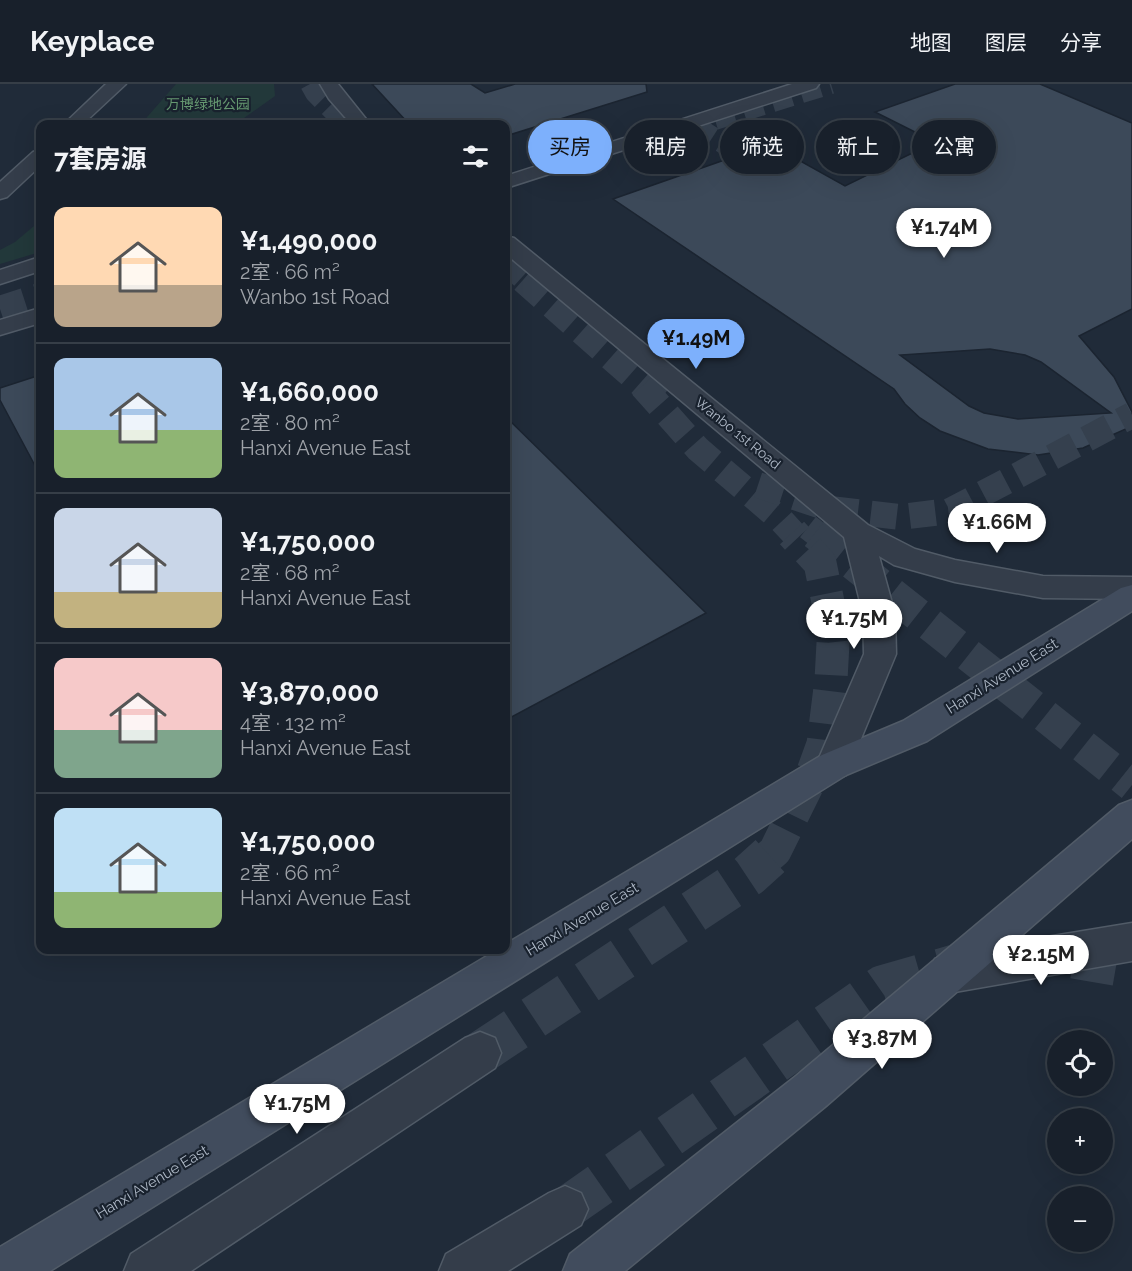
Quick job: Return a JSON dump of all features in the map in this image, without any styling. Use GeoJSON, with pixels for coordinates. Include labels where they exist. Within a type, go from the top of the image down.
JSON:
{"type":"FeatureCollection","features":[{"type":"Feature","properties":{"kind":"main road","name":"Hanxi Avenue East"},"geometry":{"type":"LineString","coordinates":[[6,1271],[834,765],[915,730],[1132,596]]}},
{"type":"Feature","properties":{"kind":"main road"},"geometry":{"type":"LineString","coordinates":[[587,1271],[811,1090],[1132,816]]}},
{"type":"Feature","properties":{"kind":"street"},"geometry":{"type":"LineString","coordinates":[[77,120],[117,84]]}},
{"type":"Feature","properties":{"kind":"street"},"geometry":{"type":"LineString","coordinates":[[329,84],[335,95],[357,120]]}},
{"type":"Feature","properties":{"kind":"street"},"geometry":{"type":"LineString","coordinates":[[510,181],[810,84]]}},
{"type":"Feature","properties":{"kind":"street"},"geometry":{"type":"LineString","coordinates":[[0,193],[36,160]]}},
{"type":"Feature","properties":{"kind":"street","name":"Wanbo 1st Road"},"geometry":{"type":"LineString","coordinates":[[510,246],[858,532],[905,557],[955,571],[1042,587],[1132,588]]}},
{"type":"Feature","properties":{"kind":"street"},"geometry":{"type":"LineString","coordinates":[[0,277],[36,265]]}},
{"type":"Feature","properties":{"kind":"street"},"geometry":{"type":"LineString","coordinates":[[0,328],[36,316]]}},
{"type":"Feature","properties":{"kind":"street"},"geometry":{"type":"LineString","coordinates":[[834,765],[880,654],[879,614],[858,532]]}},
{"type":"Feature","properties":{"kind":"street"},"geometry":{"type":"LineString","coordinates":[[949,973],[1132,942]]}},
{"type":"Feature","properties":{"kind":"street"},"geometry":{"type":"LineString","coordinates":[[148,1271],[480,1053]]}},
{"type":"Feature","properties":{"kind":"street"},"geometry":{"type":"LineString","coordinates":[[463,1271],[565,1209]]}},
{"type":"Feature","properties":{"kind":"green space","name":"万博绿地公园"},"geometry":{"type":"Polygon","coordinates":[[[176,84],[274,84],[275,96],[244,120],[144,120],[176,84]]]}},
{"type":"Feature","properties":{"kind":"green space"},"geometry":{"type":"Polygon","coordinates":[[[36,224],[36,253],[0,264],[0,250],[15,242],[36,224]]]}},
{"type":"Feature","properties":{"kind":"building"},"geometry":{"type":"Polygon","coordinates":[[[372,84],[471,84],[485,93],[515,84],[646,84],[647,92],[557,120],[528,120],[528,129],[510,135],[510,120],[405,120],[372,84]]]}},
{"type":"Feature","properties":{"kind":"building"},"geometry":{"type":"Polygon","coordinates":[[[955,84],[1040,84],[1132,123],[1132,309],[1079,336],[1114,377],[1132,412],[1132,428],[1083,448],[1038,455],[988,449],[940,431],[920,418],[905,404],[894,389],[613,199],[684,174],[708,174],[708,166],[720,162],[720,174],[804,174],[804,163],[816,170],[816,174],[824,174],[845,186],[870,174],[900,174],[900,159],[912,153],[912,174],[996,174],[996,120],[912,120],[912,130],[900,124],[900,120],[891,120],[875,112],[955,84]],[[990,349],[900,355],[969,406],[984,413],[1018,419],[1111,413],[1041,362],[1025,355],[990,349]]]}},
{"type":"Feature","properties":{"kind":"building"},"geometry":{"type":"Polygon","coordinates":[[[36,376],[36,468],[0,400],[0,388],[36,376]]]}},
{"type":"Feature","properties":{"kind":"building"},"geometry":{"type":"Polygon","coordinates":[[[510,421],[706,613],[510,718],[510,421]]]}},
{"type":"Feature","properties":{"kind":"tunnel"},"geometry":{"type":"LineString","coordinates":[[310,84],[315,93],[342,120]]}},
{"type":"Feature","properties":{"kind":"tunnel"},"geometry":{"type":"LineString","coordinates":[[715,120],[831,84]]}},
{"type":"Feature","properties":{"kind":"tunnel"},"geometry":{"type":"LineString","coordinates":[[708,134],[720,141]]}},
{"type":"Feature","properties":{"kind":"tunnel"},"geometry":{"type":"LineString","coordinates":[[510,269],[525,282]]}},
{"type":"Feature","properties":{"kind":"tunnel"},"geometry":{"type":"LineString","coordinates":[[523,280],[659,400]]}},
{"type":"Feature","properties":{"kind":"tunnel"},"geometry":{"type":"LineString","coordinates":[[0,309],[36,297]]}},
{"type":"Feature","properties":{"kind":"tunnel"},"geometry":{"type":"LineString","coordinates":[[642,386],[698,449],[781,520],[794,534]]}},
{"type":"Feature","properties":{"kind":"tunnel"},"geometry":{"type":"LineString","coordinates":[[758,485],[831,509],[900,517],[950,511],[1132,415]]}},
{"type":"Feature","properties":{"kind":"tunnel"},"geometry":{"type":"LineString","coordinates":[[808,527],[817,534]]}},
{"type":"Feature","properties":{"kind":"tunnel"},"geometry":{"type":"LineString","coordinates":[[768,857],[775,851],[810,780],[823,744],[831,680],[833,643],[829,607],[820,563],[792,533]]}},
{"type":"Feature","properties":{"kind":"tunnel"},"geometry":{"type":"LineString","coordinates":[[815,533],[1132,785]]}},
{"type":"Feature","properties":{"kind":"tunnel"},"geometry":{"type":"LineString","coordinates":[[480,1053],[749,875],[770,856]]}},
{"type":"Feature","properties":{"kind":"tunnel"},"geometry":{"type":"LineString","coordinates":[[1074,957],[1132,967]]}},
{"type":"Feature","properties":{"kind":"tunnel"},"geometry":{"type":"LineString","coordinates":[[565,1209],[882,987],[955,966]]}}]}
